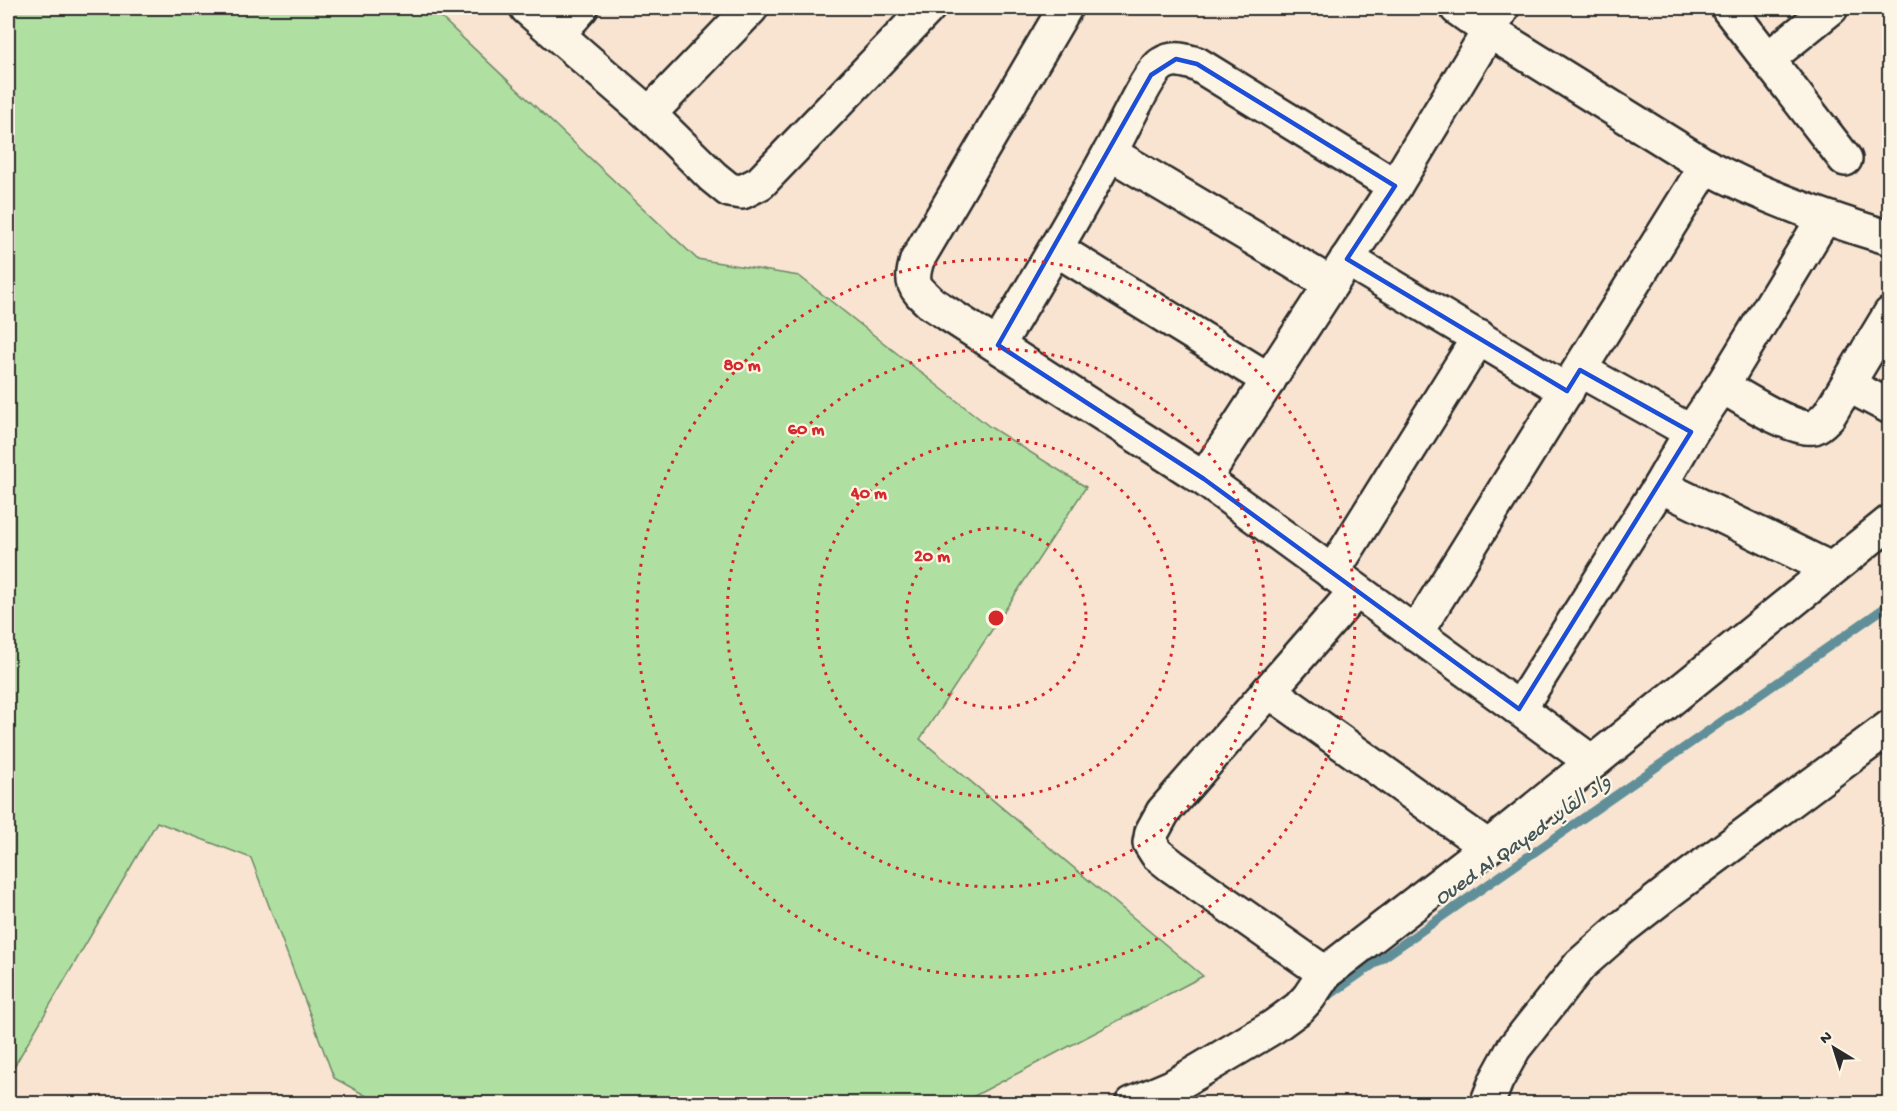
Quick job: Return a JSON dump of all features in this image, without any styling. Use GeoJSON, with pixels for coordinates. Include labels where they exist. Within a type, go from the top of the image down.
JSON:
{"type":"FeatureCollection","features":[{"type":"Feature","properties":{"kind":"street"},"geometry":{"type":"LineString","coordinates":[[527,8],[649,114],[713,177],[729,190],[742,192],[760,183],[928,8]]}},
{"type":"Feature","properties":{"kind":"street"},"geometry":{"type":"LineString","coordinates":[[558,34],[581,8]]}},
{"type":"Feature","properties":{"kind":"street"},"geometry":{"type":"LineString","coordinates":[[649,114],[751,8]]}},
{"type":"Feature","properties":{"kind":"street"},"geometry":{"type":"LineString","coordinates":[[1065,8],[917,260],[912,275],[917,290],[931,303],[1204,479],[1592,762]]}},
{"type":"Feature","properties":{"kind":"street"},"geometry":{"type":"LineString","coordinates":[[1457,8],[1496,20],[1706,166],[1732,180],[1824,218],[1890,238]]}},
{"type":"Feature","properties":{"kind":"street"},"geometry":{"type":"LineString","coordinates":[[1728,8],[1845,159]]}},
{"type":"Feature","properties":{"kind":"street"},"geometry":{"type":"LineString","coordinates":[[1769,58],[1831,8]]}},
{"type":"Feature","properties":{"kind":"street"},"geometry":{"type":"LineString","coordinates":[[1204,479],[1395,186],[1496,20]]}},
{"type":"Feature","properties":{"kind":"street"},"geometry":{"type":"LineString","coordinates":[[998,345],[1056,249],[1151,75],[1162,64],[1176,59],[1197,64],[1395,186]]}},
{"type":"Feature","properties":{"kind":"street"},"geometry":{"type":"LineString","coordinates":[[1110,153],[1339,272],[1479,338],[1691,432]]}},
{"type":"Feature","properties":{"kind":"street"},"geometry":{"type":"LineString","coordinates":[[1415,634],[1706,166]]}},
{"type":"Feature","properties":{"kind":"street"},"geometry":{"type":"LineString","coordinates":[[1519,709],[1660,486],[1824,218]]}},
{"type":"Feature","properties":{"kind":"street"},"geometry":{"type":"LineString","coordinates":[[1056,249],[1269,380]]}},
{"type":"Feature","properties":{"kind":"street"},"geometry":{"type":"LineString","coordinates":[[1722,386],[1766,412],[1805,428],[1814,427],[1822,423],[1848,385],[1890,314]]}},
{"type":"Feature","properties":{"kind":"street"},"geometry":{"type":"LineString","coordinates":[[1325,974],[1157,854],[1150,843],[1152,832],[1163,812],[1269,692],[1344,582],[1479,338]]}},
{"type":"Feature","properties":{"kind":"street"},"geometry":{"type":"LineString","coordinates":[[1848,385],[1890,407]]}},
{"type":"Feature","properties":{"kind":"street"},"geometry":{"type":"LineString","coordinates":[[1660,486],[1830,569]]}},
{"type":"Feature","properties":{"kind":"street"},"geometry":{"type":"LineString","coordinates":[[1132,1104],[1172,1087],[1273,1028],[1309,998],[1325,974],[1488,847],[1890,522]]}},
{"type":"Feature","properties":{"kind":"street"},"geometry":{"type":"LineString","coordinates":[[1269,692],[1488,847]]}},
{"type":"Feature","properties":{"kind":"street"},"geometry":{"type":"LineString","coordinates":[[1487,1104],[1496,1081],[1514,1048],[1580,965],[1672,889],[1890,727]]}},
{"type":"Feature","properties":{"kind":"highlighted area"},"geometry":{"type":"Polygon","coordinates":[[[1176,59],[1197,64],[1395,186],[1347,259],[1567,391],[1580,370],[1691,432],[1519,709],[1204,479],[998,345],[1151,75],[1176,59]]]}},
{"type":"Feature","properties":{"kind":"green space"},"geometry":{"type":"Polygon","coordinates":[[[8,8],[431,8],[697,259],[799,276],[990,427],[1086,487],[920,739],[1203,976],[961,1103],[379,1103],[334,1078],[251,858],[157,822],[8,1077],[8,8]]]}},
{"type":"Feature","properties":{"kind":"waterway","name":"Oued Al Qayed واد القايد"},"geometry":{"type":"LineString","coordinates":[[1321,1001],[1890,604]]}}]}
